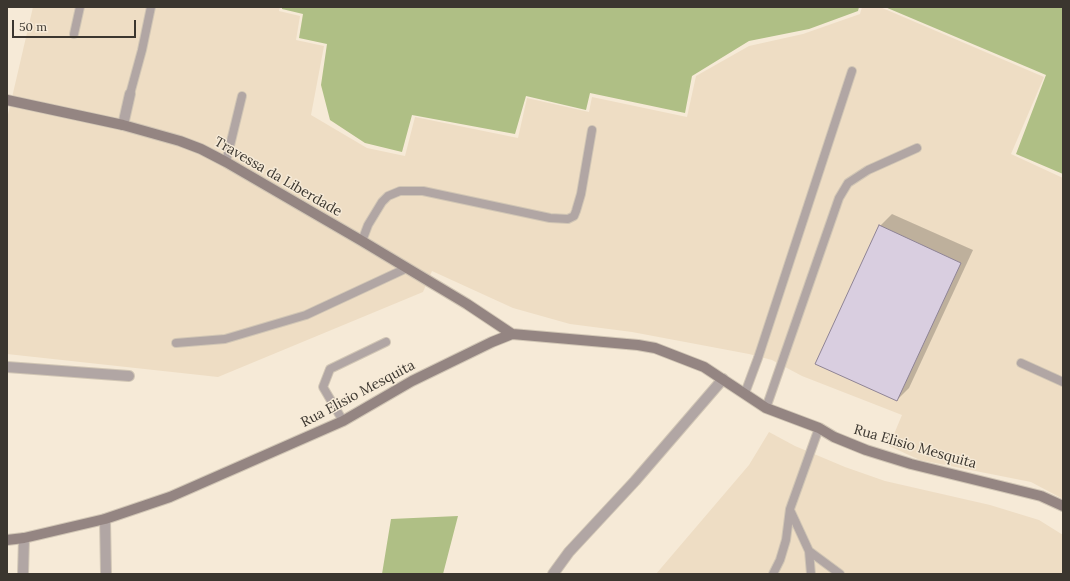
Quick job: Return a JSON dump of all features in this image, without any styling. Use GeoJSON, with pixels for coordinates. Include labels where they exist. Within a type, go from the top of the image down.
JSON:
{"type":"FeatureCollection","features":[{"type":"Feature","properties":{"kind":"street"},"geometry":{"type":"LineString","coordinates":[[123,125],[130,94]]}},
{"type":"Feature","properties":{"kind":"street","name":"Travessa da Liberdade"},"geometry":{"type":"LineString","coordinates":[[7,100],[123,125],[180,141],[201,149],[362,241],[467,304],[512,334]]}},
{"type":"Feature","properties":{"kind":"street","name":"Rua Elisio Mesquita"},"geometry":{"type":"LineString","coordinates":[[7,540],[24,538],[104,519],[170,497],[342,421],[412,381],[492,342],[512,334],[638,345],[655,348],[704,367],[766,408],[819,428],[834,437],[866,450],[911,464],[1041,496],[1063,506]]}},
{"type":"Feature","properties":{"kind":"street"},"geometry":{"type":"LineString","coordinates":[[7,367],[129,376]]}},
{"type":"Feature","properties":{"kind":"street"},"geometry":{"type":"LineString","coordinates":[[553,574],[569,552],[635,481],[723,379]]}},
{"type":"Feature","properties":{"kind":"street"},"geometry":{"type":"LineString","coordinates":[[104,519],[106,574]]}},
{"type":"Feature","properties":{"kind":"street"},"geometry":{"type":"LineString","coordinates":[[23,574],[24,538]]}},
{"type":"Feature","properties":{"kind":"lane"},"geometry":{"type":"LineString","coordinates":[[74,34],[80,7]]}},
{"type":"Feature","properties":{"kind":"lane"},"geometry":{"type":"LineString","coordinates":[[130,94],[142,50],[151,7]]}},
{"type":"Feature","properties":{"kind":"lane"},"geometry":{"type":"LineString","coordinates":[[745,393],[761,350],[852,71]]}},
{"type":"Feature","properties":{"kind":"lane"},"geometry":{"type":"LineString","coordinates":[[226,162],[242,96]]}},
{"type":"Feature","properties":{"kind":"lane"},"geometry":{"type":"LineString","coordinates":[[362,241],[368,224],[382,202],[388,196],[400,191],[423,191],[550,218],[568,219],[574,216],[581,194],[592,130]]}},
{"type":"Feature","properties":{"kind":"lane"},"geometry":{"type":"LineString","coordinates":[[766,408],[839,198],[848,183],[868,170],[917,148]]}},
{"type":"Feature","properties":{"kind":"lane"},"geometry":{"type":"LineString","coordinates":[[176,343],[225,339],[306,315],[407,268]]}},
{"type":"Feature","properties":{"kind":"lane"},"geometry":{"type":"LineString","coordinates":[[342,421],[323,387],[330,369],[386,342]]}},
{"type":"Feature","properties":{"kind":"lane"},"geometry":{"type":"LineString","coordinates":[[1021,363],[1063,382]]}},
{"type":"Feature","properties":{"kind":"lane"},"geometry":{"type":"LineString","coordinates":[[773,574],[780,560],[786,540],[790,509],[819,428]]}},
{"type":"Feature","properties":{"kind":"lane"},"geometry":{"type":"LineString","coordinates":[[790,509],[809,551],[811,574]]}},
{"type":"Feature","properties":{"kind":"lane"},"geometry":{"type":"LineString","coordinates":[[809,551],[840,574]]}},
{"type":"Feature","properties":{"kind":"shaded area"},"geometry":{"type":"Polygon","coordinates":[[[33,7],[280,7],[279,11],[300,16],[296,40],[324,46],[311,115],[367,148],[405,156],[415,117],[518,138],[527,98],[589,112],[592,97],[687,117],[696,76],[749,46],[803,34],[860,14],[862,7],[880,7],[1044,77],[1011,154],[1063,178],[1063,499],[1031,482],[920,460],[889,446],[902,415],[802,376],[772,360],[749,354],[632,332],[570,324],[513,308],[432,271],[423,292],[218,377],[7,354],[7,119],[33,7]]]}},
{"type":"Feature","properties":{"kind":"shaded area"},"geometry":{"type":"Polygon","coordinates":[[[769,432],[795,446],[845,467],[885,481],[990,505],[1039,520],[1063,535],[1063,574],[656,574],[749,465],[769,432]]]}},
{"type":"Feature","properties":{"kind":"green space"},"geometry":{"type":"Polygon","coordinates":[[[282,7],[859,7],[858,11],[809,29],[749,41],[692,76],[685,113],[590,93],[586,110],[526,96],[515,134],[412,115],[402,152],[365,143],[330,120],[321,85],[327,44],[299,38],[303,14],[282,9],[282,7]]]}},
{"type":"Feature","properties":{"kind":"green space"},"geometry":{"type":"Polygon","coordinates":[[[885,7],[1063,7],[1063,174],[1016,154],[1046,75],[885,7]]]}},
{"type":"Feature","properties":{"kind":"green space"},"geometry":{"type":"Polygon","coordinates":[[[458,516],[443,574],[382,574],[391,519],[458,516]]]}},
{"type":"Feature","properties":{"kind":"building"},"geometry":{"type":"Polygon","coordinates":[[[879,225],[961,263],[897,401],[815,364],[879,225]]]}}]}
